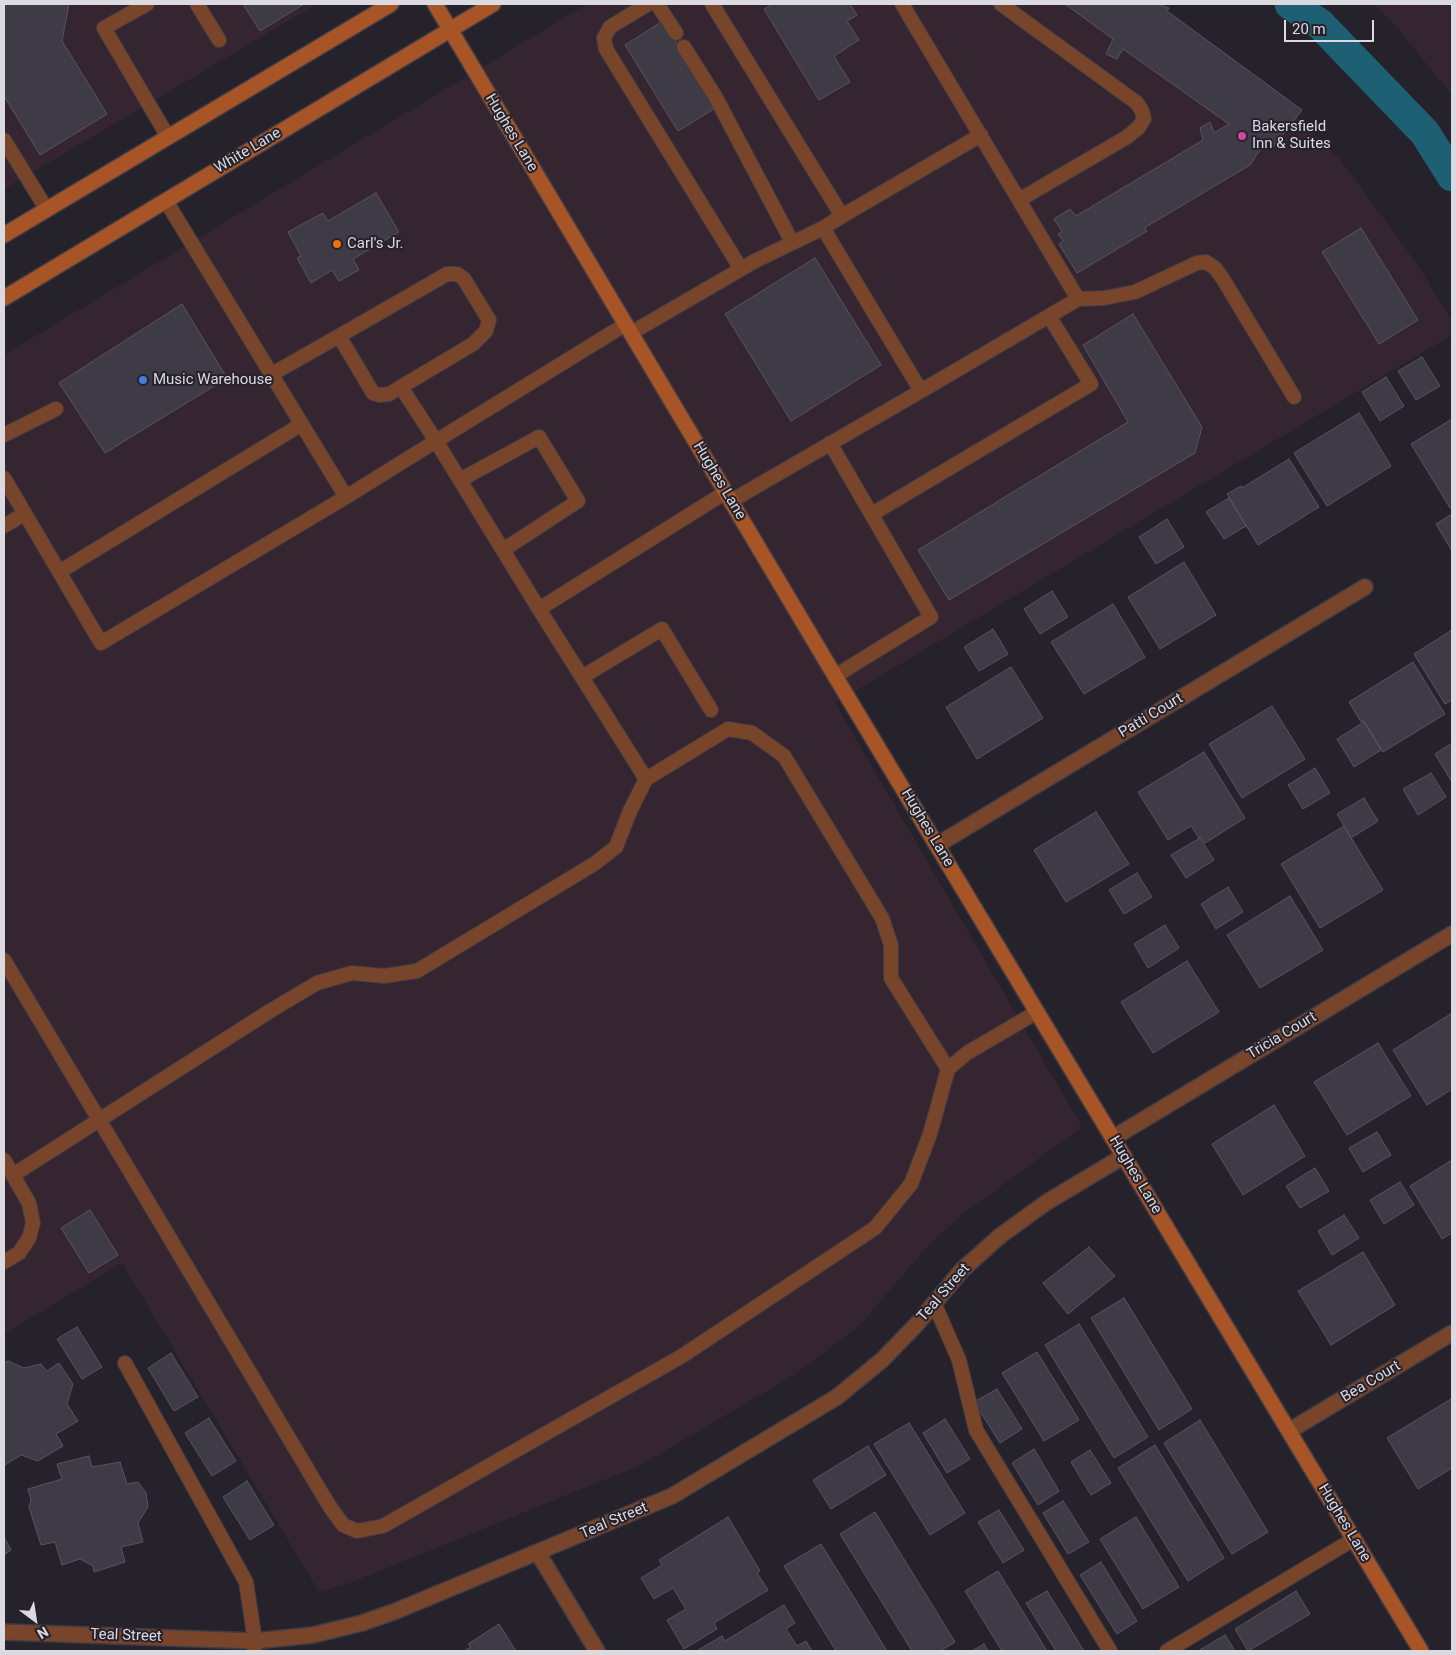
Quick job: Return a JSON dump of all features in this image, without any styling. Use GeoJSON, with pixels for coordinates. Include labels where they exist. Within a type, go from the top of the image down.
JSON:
{"type":"FeatureCollection","features":[{"type":"Feature","properties":{"kind":"street"},"geometry":{"type":"LineString","coordinates":[[4,236],[391,4]]}},
{"type":"Feature","properties":{"kind":"street","name":"Hughes Lane"},"geometry":{"type":"LineString","coordinates":[[435,4],[1421,1651]]}},
{"type":"Feature","properties":{"kind":"street","name":"White Lane"},"geometry":{"type":"LineString","coordinates":[[4,298],[493,4]]}},
{"type":"Feature","properties":{"kind":"street","name":"Patti Court"},"geometry":{"type":"LineString","coordinates":[[937,845],[1365,587]]}},
{"type":"Feature","properties":{"kind":"street","name":"Tricia Court"},"geometry":{"type":"LineString","coordinates":[[1113,1138],[1452,934]]}},
{"type":"Feature","properties":{"kind":"street","name":"Teal Street"},"geometry":{"type":"LineString","coordinates":[[4,1632],[255,1646],[362,1623],[538,1553],[672,1496],[837,1397],[882,1360],[917,1324],[962,1270],[1000,1236],[1047,1202],[1124,1156]]}},
{"type":"Feature","properties":{"kind":"street","name":"Bea Court"},"geometry":{"type":"LineString","coordinates":[[1289,1431],[1452,1333]]}},
{"type":"Feature","properties":{"kind":"street"},"geometry":{"type":"LineString","coordinates":[[538,1553],[597,1651]]}},
{"type":"Feature","properties":{"kind":"lane"},"geometry":{"type":"LineString","coordinates":[[146,4],[104,28],[168,137]]}},
{"type":"Feature","properties":{"kind":"lane"},"geometry":{"type":"LineString","coordinates":[[197,4],[219,40]]}},
{"type":"Feature","properties":{"kind":"lane"},"geometry":{"type":"LineString","coordinates":[[648,4],[610,27],[604,38],[606,49],[741,269]]}},
{"type":"Feature","properties":{"kind":"lane"},"geometry":{"type":"LineString","coordinates":[[657,4],[676,33]]}},
{"type":"Feature","properties":{"kind":"lane"},"geometry":{"type":"LineString","coordinates":[[712,4],[842,216]]}},
{"type":"Feature","properties":{"kind":"lane"},"geometry":{"type":"LineString","coordinates":[[902,4],[1078,298]]}},
{"type":"Feature","properties":{"kind":"lane"},"geometry":{"type":"LineString","coordinates":[[1001,4],[1137,103],[1144,119],[1139,127],[1127,137],[1019,200]]}},
{"type":"Feature","properties":{"kind":"lane"},"geometry":{"type":"LineString","coordinates":[[684,47],[715,96],[792,242]]}},
{"type":"Feature","properties":{"kind":"lane"},"geometry":{"type":"LineString","coordinates":[[4,478],[101,643],[436,441],[628,329],[792,242],[823,228],[981,135]]}},
{"type":"Feature","properties":{"kind":"lane"},"geometry":{"type":"LineString","coordinates":[[4,140],[47,210]]}},
{"type":"Feature","properties":{"kind":"lane"},"geometry":{"type":"LineString","coordinates":[[166,200],[346,497]]}},
{"type":"Feature","properties":{"kind":"lane"},"geometry":{"type":"LineString","coordinates":[[823,228],[921,391]]}},
{"type":"Feature","properties":{"kind":"lane"},"geometry":{"type":"LineString","coordinates":[[539,609],[728,496],[921,391],[1078,298],[1104,298],[1135,292],[1197,263],[1206,262],[1215,268],[1223,279],[1294,397]]}},
{"type":"Feature","properties":{"kind":"lane"},"geometry":{"type":"LineString","coordinates":[[272,374],[447,274],[457,274],[464,279],[489,320],[486,331],[472,344],[389,394],[380,395],[373,393],[339,336]]}},
{"type":"Feature","properties":{"kind":"lane"},"geometry":{"type":"LineString","coordinates":[[872,514],[1091,384],[1049,316]]}},
{"type":"Feature","properties":{"kind":"lane"},"geometry":{"type":"LineString","coordinates":[[401,387],[646,780]]}},
{"type":"Feature","properties":{"kind":"lane"},"geometry":{"type":"LineString","coordinates":[[4,435],[56,409]]}},
{"type":"Feature","properties":{"kind":"lane"},"geometry":{"type":"LineString","coordinates":[[59,572],[302,424]]}},
{"type":"Feature","properties":{"kind":"lane"},"geometry":{"type":"LineString","coordinates":[[460,480],[539,437],[578,501],[504,550]]}},
{"type":"Feature","properties":{"kind":"lane"},"geometry":{"type":"LineString","coordinates":[[830,442],[931,617],[836,676]]}},
{"type":"Feature","properties":{"kind":"lane"},"geometry":{"type":"LineString","coordinates":[[4,526],[24,514]]}},
{"type":"Feature","properties":{"kind":"lane"},"geometry":{"type":"LineString","coordinates":[[582,677],[662,629],[711,710]]}},
{"type":"Feature","properties":{"kind":"lane"},"geometry":{"type":"LineString","coordinates":[[13,1175],[317,983],[352,973],[384,976],[417,971],[594,864],[616,847],[630,811],[646,780],[728,729],[752,733],[784,756],[882,918],[891,946],[891,978],[948,1069]]}},
{"type":"Feature","properties":{"kind":"lane"},"geometry":{"type":"LineString","coordinates":[[4,960],[330,1507],[343,1525],[358,1531],[383,1526],[682,1356],[875,1228],[911,1184],[930,1134],[948,1069],[967,1054],[1037,1012]]}},
{"type":"Feature","properties":{"kind":"lane"},"geometry":{"type":"LineString","coordinates":[[4,1160],[29,1203],[33,1223],[29,1238],[19,1253],[4,1262]]}},
{"type":"Feature","properties":{"kind":"lane"},"geometry":{"type":"LineString","coordinates":[[934,1303],[959,1360],[976,1430],[1110,1651]]}},
{"type":"Feature","properties":{"kind":"lane"},"geometry":{"type":"LineString","coordinates":[[125,1363],[246,1582],[255,1646]]}},
{"type":"Feature","properties":{"kind":"lane"},"geometry":{"type":"LineString","coordinates":[[1167,1651],[1354,1539]]}},
{"type":"Feature","properties":{"kind":"shaded area"},"geometry":{"type":"Polygon","coordinates":[[[4,4],[317,4],[4,189],[4,4]]]}},
{"type":"Feature","properties":{"kind":"shaded area"},"geometry":{"type":"Polygon","coordinates":[[[587,4],[1150,4],[1276,97],[1339,158],[1417,264],[1452,321],[1452,335],[835,703],[1082,1127],[960,1216],[925,1249],[859,1326],[794,1375],[641,1465],[350,1583],[319,1592],[122,1263],[4,1334],[4,355],[587,4]]]}},
{"type":"Feature","properties":{"kind":"shaded area"},"geometry":{"type":"Polygon","coordinates":[[[1371,4],[1452,4],[1452,95],[1389,18],[1371,4]]]}},
{"type":"Feature","properties":{"kind":"building"},"geometry":{"type":"Polygon","coordinates":[[[4,4],[69,4],[62,41],[107,114],[40,155],[4,96],[4,4]]]}},
{"type":"Feature","properties":{"kind":"building"},"geometry":{"type":"Polygon","coordinates":[[[243,4],[304,4],[260,31],[243,4]]]}},
{"type":"Feature","properties":{"kind":"building"},"geometry":{"type":"Polygon","coordinates":[[[773,4],[850,4],[857,15],[847,21],[859,40],[834,56],[850,82],[819,100],[764,9],[773,4]]]}},
{"type":"Feature","properties":{"kind":"building","name":"Bakersfield Inn & Suites"},"geometry":{"type":"Polygon","coordinates":[[[1065,4],[1158,4],[1169,8],[1167,11],[1302,110],[1273,147],[1265,142],[1250,165],[1144,228],[1147,231],[1077,273],[1059,244],[1063,241],[1058,234],[1062,231],[1054,219],[1070,209],[1076,216],[1203,140],[1200,128],[1210,122],[1214,133],[1229,124],[1123,49],[1117,59],[1106,54],[1113,39],[1065,4]]]}},
{"type":"Feature","properties":{"kind":"building"},"geometry":{"type":"Polygon","coordinates":[[[663,21],[717,107],[678,131],[625,45],[663,21]]]}},
{"type":"Feature","properties":{"kind":"building","name":"Carl's Jr."},"geometry":{"type":"Polygon","coordinates":[[[376,193],[399,232],[353,259],[359,270],[339,281],[332,270],[311,283],[297,258],[301,256],[288,232],[323,213],[328,221],[376,193]]]}},
{"type":"Feature","properties":{"kind":"building"},"geometry":{"type":"Polygon","coordinates":[[[1361,228],[1418,320],[1379,344],[1322,252],[1361,228]]]}},
{"type":"Feature","properties":{"kind":"building"},"geometry":{"type":"Polygon","coordinates":[[[815,258],[881,365],[791,421],[725,314],[815,258]]]}},
{"type":"Feature","properties":{"kind":"building","name":"Music Warehouse"},"geometry":{"type":"Polygon","coordinates":[[[182,304],[227,378],[105,453],[59,383],[182,304]]]}},
{"type":"Feature","properties":{"kind":"building"},"geometry":{"type":"Polygon","coordinates":[[[1133,314],[1202,427],[1195,453],[949,600],[918,550],[1128,422],[1083,345],[1133,314]]]}},
{"type":"Feature","properties":{"kind":"building"},"geometry":{"type":"Polygon","coordinates":[[[1422,357],[1440,386],[1416,400],[1398,371],[1422,357]]]}},
{"type":"Feature","properties":{"kind":"building"},"geometry":{"type":"Polygon","coordinates":[[[1386,377],[1404,406],[1380,421],[1362,392],[1386,377]]]}},
{"type":"Feature","properties":{"kind":"building"},"geometry":{"type":"Polygon","coordinates":[[[1359,413],[1391,466],[1327,506],[1294,453],[1359,413]]]}},
{"type":"Feature","properties":{"kind":"building"},"geometry":{"type":"Polygon","coordinates":[[[1452,419],[1452,506],[1450,508],[1411,444],[1452,419]]]}},
{"type":"Feature","properties":{"kind":"building"},"geometry":{"type":"Polygon","coordinates":[[[1289,459],[1319,507],[1258,545],[1227,494],[1241,486],[1242,488],[1289,459]]]}},
{"type":"Feature","properties":{"kind":"building"},"geometry":{"type":"Polygon","coordinates":[[[1229,498],[1246,526],[1224,539],[1206,512],[1229,498]]]}},
{"type":"Feature","properties":{"kind":"building"},"geometry":{"type":"Polygon","coordinates":[[[1452,514],[1452,551],[1436,524],[1452,514]]]}},
{"type":"Feature","properties":{"kind":"building"},"geometry":{"type":"Polygon","coordinates":[[[1167,519],[1184,547],[1156,564],[1139,537],[1167,519]]]}},
{"type":"Feature","properties":{"kind":"building"},"geometry":{"type":"Polygon","coordinates":[[[1184,562],[1216,615],[1160,649],[1128,597],[1184,562]]]}},
{"type":"Feature","properties":{"kind":"building"},"geometry":{"type":"Polygon","coordinates":[[[1052,591],[1068,617],[1040,634],[1024,609],[1052,591]]]}},
{"type":"Feature","properties":{"kind":"building"},"geometry":{"type":"Polygon","coordinates":[[[1113,604],[1145,657],[1084,694],[1051,642],[1113,604]]]}},
{"type":"Feature","properties":{"kind":"building"},"geometry":{"type":"Polygon","coordinates":[[[993,629],[1008,654],[979,671],[964,647],[993,629]]]}},
{"type":"Feature","properties":{"kind":"building"},"geometry":{"type":"Polygon","coordinates":[[[1452,630],[1452,700],[1445,704],[1414,654],[1452,630]]]}},
{"type":"Feature","properties":{"kind":"building"},"geometry":{"type":"Polygon","coordinates":[[[1413,662],[1445,714],[1383,752],[1364,721],[1361,722],[1349,702],[1413,662]]]}},
{"type":"Feature","properties":{"kind":"building"},"geometry":{"type":"Polygon","coordinates":[[[1011,667],[1043,718],[977,759],[946,707],[1011,667]]]}},
{"type":"Feature","properties":{"kind":"building"},"geometry":{"type":"Polygon","coordinates":[[[1272,706],[1305,759],[1242,798],[1209,744],[1272,706]]]}},
{"type":"Feature","properties":{"kind":"building"},"geometry":{"type":"Polygon","coordinates":[[[1364,722],[1381,750],[1354,767],[1337,739],[1364,722]]]}},
{"type":"Feature","properties":{"kind":"building"},"geometry":{"type":"Polygon","coordinates":[[[1452,743],[1452,782],[1435,754],[1452,743]]]}},
{"type":"Feature","properties":{"kind":"building"},"geometry":{"type":"Polygon","coordinates":[[[1204,752],[1245,818],[1205,843],[1191,826],[1168,840],[1138,792],[1204,752]]]}},
{"type":"Feature","properties":{"kind":"building"},"geometry":{"type":"Polygon","coordinates":[[[1315,768],[1330,793],[1303,809],[1288,785],[1315,768]]]}},
{"type":"Feature","properties":{"kind":"building"},"geometry":{"type":"Polygon","coordinates":[[[1431,773],[1446,797],[1418,815],[1403,789],[1431,773]]]}},
{"type":"Feature","properties":{"kind":"building"},"geometry":{"type":"Polygon","coordinates":[[[1364,798],[1378,821],[1351,838],[1337,814],[1364,798]]]}},
{"type":"Feature","properties":{"kind":"building"},"geometry":{"type":"Polygon","coordinates":[[[1096,812],[1129,864],[1066,902],[1034,850],[1096,812]]]}},
{"type":"Feature","properties":{"kind":"building"},"geometry":{"type":"Polygon","coordinates":[[[1344,826],[1383,890],[1320,928],[1281,864],[1344,826]]]}},
{"type":"Feature","properties":{"kind":"building"},"geometry":{"type":"Polygon","coordinates":[[[1200,838],[1214,860],[1186,878],[1171,855],[1200,838]]]}},
{"type":"Feature","properties":{"kind":"building"},"geometry":{"type":"Polygon","coordinates":[[[1137,873],[1152,897],[1124,914],[1109,890],[1137,873]]]}},
{"type":"Feature","properties":{"kind":"building"},"geometry":{"type":"Polygon","coordinates":[[[1228,887],[1243,912],[1216,929],[1201,904],[1228,887]]]}},
{"type":"Feature","properties":{"kind":"building"},"geometry":{"type":"Polygon","coordinates":[[[1290,896],[1323,950],[1260,988],[1227,935],[1290,896]]]}},
{"type":"Feature","properties":{"kind":"building"},"geometry":{"type":"Polygon","coordinates":[[[1165,925],[1179,948],[1148,968],[1134,944],[1165,925]]]}},
{"type":"Feature","properties":{"kind":"building"},"geometry":{"type":"Polygon","coordinates":[[[1187,961],[1219,1012],[1153,1053],[1121,1002],[1187,961]]]}},
{"type":"Feature","properties":{"kind":"building"},"geometry":{"type":"Polygon","coordinates":[[[1452,1013],[1452,1089],[1427,1105],[1393,1050],[1452,1013]]]}},
{"type":"Feature","properties":{"kind":"building"},"geometry":{"type":"Polygon","coordinates":[[[1378,1043],[1411,1096],[1347,1135],[1314,1082],[1378,1043]]]}},
{"type":"Feature","properties":{"kind":"building"},"geometry":{"type":"Polygon","coordinates":[[[1274,1105],[1305,1156],[1243,1195],[1212,1144],[1274,1105]]]}},
{"type":"Feature","properties":{"kind":"building"},"geometry":{"type":"Polygon","coordinates":[[[1377,1132],[1391,1155],[1363,1172],[1349,1148],[1377,1132]]]}},
{"type":"Feature","properties":{"kind":"building"},"geometry":{"type":"Polygon","coordinates":[[[1452,1160],[1452,1233],[1442,1239],[1410,1186],[1452,1160]]]}},
{"type":"Feature","properties":{"kind":"building"},"geometry":{"type":"Polygon","coordinates":[[[1315,1168],[1329,1191],[1300,1208],[1286,1186],[1315,1168]]]}},
{"type":"Feature","properties":{"kind":"building"},"geometry":{"type":"Polygon","coordinates":[[[1400,1182],[1414,1205],[1384,1224],[1370,1200],[1400,1182]]]}},
{"type":"Feature","properties":{"kind":"building"},"geometry":{"type":"Polygon","coordinates":[[[90,1210],[118,1255],[89,1273],[61,1228],[90,1210]]]}},
{"type":"Feature","properties":{"kind":"building"},"geometry":{"type":"Polygon","coordinates":[[[1344,1215],[1359,1238],[1332,1255],[1318,1231],[1344,1215]]]}},
{"type":"Feature","properties":{"kind":"building"},"geometry":{"type":"Polygon","coordinates":[[[1089,1247],[1115,1276],[1068,1314],[1043,1283],[1089,1247]]]}},
{"type":"Feature","properties":{"kind":"building"},"geometry":{"type":"Polygon","coordinates":[[[1363,1252],[1395,1305],[1331,1345],[1298,1291],[1363,1252]]]}},
{"type":"Feature","properties":{"kind":"building"},"geometry":{"type":"Polygon","coordinates":[[[1124,1298],[1192,1409],[1159,1430],[1091,1318],[1124,1298]]]}},
{"type":"Feature","properties":{"kind":"building"},"geometry":{"type":"Polygon","coordinates":[[[1079,1324],[1148,1437],[1114,1458],[1045,1345],[1079,1324]]]}},
{"type":"Feature","properties":{"kind":"building"},"geometry":{"type":"Polygon","coordinates":[[[77,1327],[102,1367],[82,1379],[57,1339],[77,1327]]]}},
{"type":"Feature","properties":{"kind":"building"},"geometry":{"type":"Polygon","coordinates":[[[1037,1352],[1079,1420],[1044,1441],[1002,1373],[1037,1352]]]}},
{"type":"Feature","properties":{"kind":"building"},"geometry":{"type":"Polygon","coordinates":[[[171,1353],[198,1397],[174,1411],[148,1368],[171,1353]]]}},
{"type":"Feature","properties":{"kind":"building"},"geometry":{"type":"Polygon","coordinates":[[[8,1361],[24,1368],[41,1364],[47,1371],[59,1363],[73,1384],[67,1404],[78,1421],[56,1434],[63,1446],[38,1461],[21,1455],[5,1465],[4,1463],[4,1363],[8,1361]]]}},
{"type":"Feature","properties":{"kind":"building"},"geometry":{"type":"Polygon","coordinates":[[[997,1389],[1022,1429],[1000,1443],[974,1402],[997,1389]]]}},
{"type":"Feature","properties":{"kind":"building"},"geometry":{"type":"Polygon","coordinates":[[[1451,1399],[1452,1468],[1418,1489],[1387,1438],[1451,1399]]]}},
{"type":"Feature","properties":{"kind":"building"},"geometry":{"type":"Polygon","coordinates":[[[209,1418],[236,1461],[212,1476],[185,1433],[209,1418]]]}},
{"type":"Feature","properties":{"kind":"building"},"geometry":{"type":"Polygon","coordinates":[[[945,1419],[970,1459],[947,1473],[923,1433],[945,1419]]]}},
{"type":"Feature","properties":{"kind":"building"},"geometry":{"type":"Polygon","coordinates":[[[1200,1420],[1268,1532],[1232,1554],[1164,1443],[1200,1420]]]}},
{"type":"Feature","properties":{"kind":"building"},"geometry":{"type":"Polygon","coordinates":[[[909,1423],[965,1513],[930,1535],[874,1444],[909,1423]]]}},
{"type":"Feature","properties":{"kind":"building"},"geometry":{"type":"Polygon","coordinates":[[[1155,1445],[1224,1558],[1188,1581],[1118,1468],[1155,1445]]]}},
{"type":"Feature","properties":{"kind":"building"},"geometry":{"type":"Polygon","coordinates":[[[868,1446],[886,1475],[831,1509],[813,1480],[868,1446]]]}},
{"type":"Feature","properties":{"kind":"building"},"geometry":{"type":"Polygon","coordinates":[[[1034,1449],[1059,1491],[1038,1505],[1012,1463],[1034,1449]]]}},
{"type":"Feature","properties":{"kind":"building"},"geometry":{"type":"Polygon","coordinates":[[[1090,1450],[1111,1483],[1091,1495],[1071,1462],[1090,1450]]]}},
{"type":"Feature","properties":{"kind":"building"},"geometry":{"type":"Polygon","coordinates":[[[89,1456],[92,1467],[120,1462],[127,1484],[138,1482],[146,1493],[148,1507],[138,1523],[143,1542],[121,1547],[125,1562],[94,1572],[93,1566],[80,1559],[62,1565],[55,1542],[41,1545],[29,1507],[31,1500],[28,1489],[62,1479],[57,1464],[89,1456]]]}},
{"type":"Feature","properties":{"kind":"building"},"geometry":{"type":"Polygon","coordinates":[[[247,1481],[274,1525],[250,1540],[223,1497],[247,1481]]]}},
{"type":"Feature","properties":{"kind":"building"},"geometry":{"type":"Polygon","coordinates":[[[1063,1501],[1089,1542],[1068,1554],[1043,1513],[1063,1501]]]}},
{"type":"Feature","properties":{"kind":"building"},"geometry":{"type":"Polygon","coordinates":[[[999,1510],[1024,1550],[1003,1563],[978,1522],[999,1510]]]}},
{"type":"Feature","properties":{"kind":"building"},"geometry":{"type":"Polygon","coordinates":[[[875,1512],[955,1642],[940,1651],[912,1651],[840,1534],[875,1512]]]}},
{"type":"Feature","properties":{"kind":"building"},"geometry":{"type":"Polygon","coordinates":[[[728,1517],[760,1571],[757,1573],[768,1590],[714,1623],[717,1629],[684,1649],[667,1620],[686,1609],[673,1588],[654,1599],[641,1578],[662,1565],[659,1560],[728,1517]]]}},
{"type":"Feature","properties":{"kind":"building"},"geometry":{"type":"Polygon","coordinates":[[[1136,1517],[1179,1587],[1143,1609],[1100,1539],[1136,1517]]]}},
{"type":"Feature","properties":{"kind":"building"},"geometry":{"type":"Polygon","coordinates":[[[4,1537],[11,1550],[4,1555],[4,1537]]]}},
{"type":"Feature","properties":{"kind":"building"},"geometry":{"type":"Polygon","coordinates":[[[821,1544],[887,1651],[836,1651],[784,1566],[821,1544]]]}},
{"type":"Feature","properties":{"kind":"building"},"geometry":{"type":"Polygon","coordinates":[[[1101,1562],[1137,1621],[1117,1634],[1080,1575],[1101,1562]]]}},
{"type":"Feature","properties":{"kind":"building"},"geometry":{"type":"Polygon","coordinates":[[[998,1571],[1047,1651],[1002,1651],[965,1591],[998,1571]]]}},
{"type":"Feature","properties":{"kind":"building"},"geometry":{"type":"Polygon","coordinates":[[[1047,1591],[1084,1651],[1056,1651],[1026,1603],[1047,1591]]]}},
{"type":"Feature","properties":{"kind":"building"},"geometry":{"type":"Polygon","coordinates":[[[1296,1591],[1310,1614],[1248,1651],[1235,1629],[1296,1591]]]}},
{"type":"Feature","properties":{"kind":"building"},"geometry":{"type":"Polygon","coordinates":[[[784,1605],[795,1623],[786,1629],[797,1646],[806,1641],[812,1651],[697,1651],[722,1636],[725,1641],[784,1605]]]}},
{"type":"Feature","properties":{"kind":"building"},"geometry":{"type":"Polygon","coordinates":[[[499,1624],[516,1651],[464,1651],[471,1647],[468,1644],[499,1624]]]}},
{"type":"Feature","properties":{"kind":"building"},"geometry":{"type":"Polygon","coordinates":[[[1225,1635],[1235,1651],[1198,1651],[1225,1635]]]}},
{"type":"Feature","properties":{"kind":"building"},"geometry":{"type":"Polygon","coordinates":[[[984,1644],[988,1651],[972,1651],[984,1644]]]}},
{"type":"Feature","properties":{"kind":"waterway"},"geometry":{"type":"LineString","coordinates":[[1290,4],[1320,24],[1425,133],[1452,176]]}},
{"type":"Feature","properties":{"kind":"place","name":"Bakersfield Inn & Suites"},"geometry":{"type":"Point","coordinates":[1242,136]}},
{"type":"Feature","properties":{"kind":"place","name":"Carl's Jr."},"geometry":{"type":"Point","coordinates":[337,244]}},
{"type":"Feature","properties":{"kind":"place","name":"Music Warehouse"},"geometry":{"type":"Point","coordinates":[143,380]}}]}
